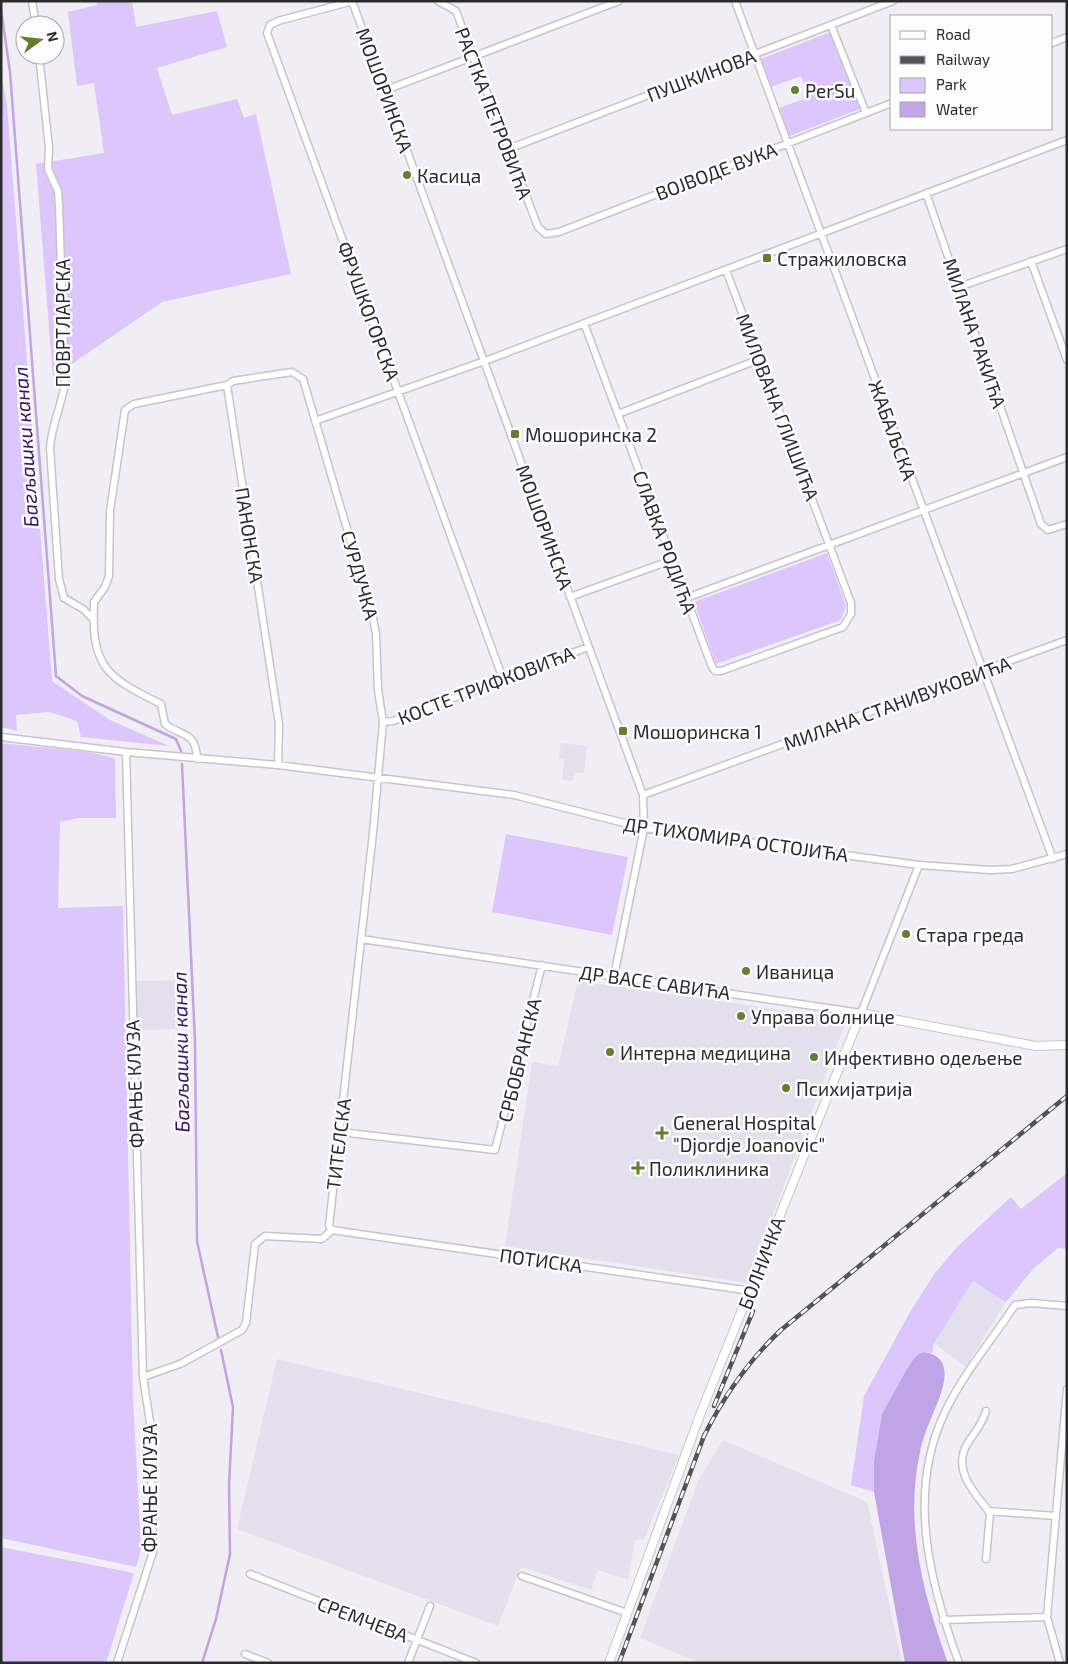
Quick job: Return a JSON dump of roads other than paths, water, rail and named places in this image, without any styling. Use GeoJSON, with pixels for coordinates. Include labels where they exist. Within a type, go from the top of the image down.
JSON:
{"type":"FeatureCollection","features":[{"type":"Feature","properties":{"kind":"street"},"geometry":{"type":"LineString","coordinates":[[32,1],[34,15]]}},
{"type":"Feature","properties":{"kind":"street","name":"МОШОРИНСКА"},"geometry":{"type":"LineString","coordinates":[[352,1],[643,795],[644,828],[614,976]]}},
{"type":"Feature","properties":{"kind":"street","name":"ФРУШКОГОРСКА"},"geometry":{"type":"LineString","coordinates":[[352,1],[278,21],[270,25],[267,33],[503,679]]}},
{"type":"Feature","properties":{"kind":"street"},"geometry":{"type":"LineString","coordinates":[[386,90],[619,1]]}},
{"type":"Feature","properties":{"kind":"street","name":"ЖАБАЉСКА"},"geometry":{"type":"LineString","coordinates":[[735,1],[922,511],[1053,859]]}},
{"type":"Feature","properties":{"kind":"street","name":"ПУШКИНОВА"},"geometry":{"type":"LineString","coordinates":[[508,149],[893,1]]}},
{"type":"Feature","properties":{"kind":"street","name":"РАСТКА ПЕТРОВИЋА"},"geometry":{"type":"LineString","coordinates":[[439,2],[456,12],[541,231]]}},
{"type":"Feature","properties":{"kind":"street"},"geometry":{"type":"LineString","coordinates":[[831,25],[866,113]]}},
{"type":"Feature","properties":{"kind":"street"},"geometry":{"type":"LineString","coordinates":[[1053,42],[1067,37]]}},
{"type":"Feature","properties":{"kind":"street","name":"ПОВРТЛАРСКА"},"geometry":{"type":"LineString","coordinates":[[40,65],[49,148],[48,169],[58,191],[62,236],[65,382],[61,404],[51,427],[50,448],[59,578],[64,598],[83,609],[94,620]]}},
{"type":"Feature","properties":{"kind":"street","name":"ВОЈВОДЕ ВУКА"},"geometry":{"type":"LineString","coordinates":[[541,231],[549,235],[559,232],[890,104]]}},
{"type":"Feature","properties":{"kind":"street"},"geometry":{"type":"LineString","coordinates":[[315,421],[399,392],[726,270],[1067,140]]}},
{"type":"Feature","properties":{"kind":"street","name":"МИЛАНА РАКИЋА"},"geometry":{"type":"LineString","coordinates":[[926,193],[1044,529],[1049,530],[1067,524]]}},
{"type":"Feature","properties":{"kind":"street"},"geometry":{"type":"LineString","coordinates":[[959,287],[1067,249]]}},
{"type":"Feature","properties":{"kind":"street"},"geometry":{"type":"LineString","coordinates":[[1031,262],[1067,360]]}},
{"type":"Feature","properties":{"kind":"street","name":"МИЛОВАНА ГЛИШИЋА"},"geometry":{"type":"LineString","coordinates":[[705,648],[712,667],[715,671],[721,671],[847,624],[852,614],[851,602],[726,270]]}},
{"type":"Feature","properties":{"kind":"street","name":"СЛАВКА РОДИЋА"},"geometry":{"type":"LineString","coordinates":[[584,323],[705,648]]}},
{"type":"Feature","properties":{"kind":"street"},"geometry":{"type":"LineString","coordinates":[[618,414],[760,359]]}},
{"type":"Feature","properties":{"kind":"street","name":"СУРДУЧКА"},"geometry":{"type":"LineString","coordinates":[[227,386],[233,381],[289,372],[296,373],[303,379],[372,614],[376,634],[378,690],[383,722],[378,776]]}},
{"type":"Feature","properties":{"kind":"street"},"geometry":{"type":"LineString","coordinates":[[83,609],[94,602],[105,587],[109,576],[110,511],[125,410],[134,404],[227,386]]}},
{"type":"Feature","properties":{"kind":"street","name":"ПАНОНСКА"},"geometry":{"type":"LineString","coordinates":[[227,386],[279,724],[278,765]]}},
{"type":"Feature","properties":{"kind":"street"},"geometry":{"type":"LineString","coordinates":[[686,598],[1067,457]]}},
{"type":"Feature","properties":{"kind":"street"},"geometry":{"type":"LineString","coordinates":[[570,597],[672,560]]}},
{"type":"Feature","properties":{"kind":"street"},"geometry":{"type":"LineString","coordinates":[[94,602],[96,646],[105,668],[121,683],[161,704],[165,724],[190,736],[193,740],[197,759]]}},
{"type":"Feature","properties":{"kind":"street","name":"МИЛАНА СТАНИВУКОВИЋА"},"geometry":{"type":"LineString","coordinates":[[643,795],[1067,640]]}},
{"type":"Feature","properties":{"kind":"street","name":"КОСТЕ ТРИФКОВИЋА"},"geometry":{"type":"LineString","coordinates":[[383,722],[393,721],[588,646]]}},
{"type":"Feature","properties":{"kind":"street"},"geometry":{"type":"LineString","coordinates":[[1,737],[126,752],[378,776]]}},
{"type":"Feature","properties":{"kind":"street","name":"ФРАЊЕ КЛУЗА"},"geometry":{"type":"LineString","coordinates":[[117,1663],[153,1552],[150,1422],[143,1377],[126,752]]}},
{"type":"Feature","properties":{"kind":"street","name":"ДР ТИХОМИРА ОСТОЈИЋА"},"geometry":{"type":"LineString","coordinates":[[378,776],[514,795],[644,828],[919,864],[990,870],[1012,869],[1067,854]]}},
{"type":"Feature","properties":{"kind":"street","name":"ТИТЕЛСКА"},"geometry":{"type":"LineString","coordinates":[[332,1230],[329,1226],[378,776]]}},
{"type":"Feature","properties":{"kind":"street","name":"БОЛНИЧКА"},"geometry":{"type":"LineString","coordinates":[[608,1663],[700,1415],[751,1291],[919,864]]}},
{"type":"Feature","properties":{"kind":"street","name":"ДР ВАСЕ САВИЋА"},"geometry":{"type":"LineString","coordinates":[[361,939],[861,1013],[1036,1046],[1067,1046]]}},
{"type":"Feature","properties":{"kind":"street","name":"СРБОБРАНСКА"},"geometry":{"type":"LineString","coordinates":[[340,1132],[490,1151],[497,1147],[542,966]]}},
{"type":"Feature","properties":{"kind":"street"},"geometry":{"type":"LineString","coordinates":[[143,1377],[180,1364],[242,1330],[246,1323],[256,1244],[259,1239],[265,1236],[322,1239],[332,1230]]}},
{"type":"Feature","properties":{"kind":"street","name":"ПОТИСКА"},"geometry":{"type":"LineString","coordinates":[[332,1230],[751,1291]]}},
{"type":"Feature","properties":{"kind":"street"},"geometry":{"type":"LineString","coordinates":[[959,1663],[944,1620],[930,1565],[925,1511],[927,1470],[933,1446],[944,1414],[959,1386],[1016,1305],[1031,1303],[1067,1306]]}},
{"type":"Feature","properties":{"kind":"street"},"geometry":{"type":"LineString","coordinates":[[1060,1663],[1048,1617],[1067,1390]]}},
{"type":"Feature","properties":{"kind":"street"},"geometry":{"type":"LineString","coordinates":[[986,1411],[976,1434],[968,1444],[962,1463],[967,1482],[988,1511],[986,1559]]}},
{"type":"Feature","properties":{"kind":"street"},"geometry":{"type":"LineString","coordinates":[[988,1511],[1055,1516]]}},
{"type":"Feature","properties":{"kind":"street","name":"СРЕМЧЕВА"},"geometry":{"type":"LineString","coordinates":[[250,1574],[476,1663]]}},
{"type":"Feature","properties":{"kind":"street"},"geometry":{"type":"LineString","coordinates":[[522,1576],[628,1613]]}},
{"type":"Feature","properties":{"kind":"street"},"geometry":{"type":"LineString","coordinates":[[408,1663],[430,1606]]}},
{"type":"Feature","properties":{"kind":"street"},"geometry":{"type":"LineString","coordinates":[[944,1620],[1048,1617]]}},
{"type":"Feature","properties":{"kind":"street"},"geometry":{"type":"LineString","coordinates":[[245,1654],[268,1663]]}},
{"type":"Feature","properties":{"kind":"water"},"geometry":{"type":"Polygon","coordinates":[[[923,1352],[935,1356],[942,1362],[944,1380],[919,1457],[914,1510],[916,1536],[919,1562],[931,1613],[948,1663],[905,1663],[874,1492],[874,1461],[882,1414],[907,1369],[916,1356],[923,1352]]]}},
{"type":"Feature","properties":{"kind":"waterway","name":"Багљашки канал"},"geometry":{"type":"LineString","coordinates":[[1,9],[10,72],[56,676],[82,696],[176,739],[181,751]]}},
{"type":"Feature","properties":{"kind":"waterway","name":"Багљашки канал"},"geometry":{"type":"LineString","coordinates":[[182,764],[195,1041],[197,1241],[218,1337]]}},
{"type":"Feature","properties":{"kind":"waterway","name":"Багљашки канал"},"geometry":{"type":"LineString","coordinates":[[202,1663],[216,1619],[230,1554],[229,1485],[233,1407],[221,1350]]}},
{"type":"Feature","properties":{"kind":"railway"},"geometry":{"type":"LineString","coordinates":[[619,1663],[704,1436],[728,1393],[747,1367],[781,1330],[1067,1096]]}},
{"type":"Feature","properties":{"kind":"railway"},"geometry":{"type":"LineString","coordinates":[[714,1406],[753,1311]]}},
{"type":"Feature","properties":{"kind":"place","name":"PerSu"},"geometry":{"type":"Point","coordinates":[795,90]}},
{"type":"Feature","properties":{"kind":"place","name":"Касица"},"geometry":{"type":"Point","coordinates":[407,175]}},
{"type":"Feature","properties":{"kind":"place","name":"Стражиловска"},"geometry":{"type":"Point","coordinates":[767,258]}},
{"type":"Feature","properties":{"kind":"place","name":"Мошоринска 2"},"geometry":{"type":"Point","coordinates":[515,434]}},
{"type":"Feature","properties":{"kind":"place","name":"Мошоринска 1"},"geometry":{"type":"Point","coordinates":[623,731]}},
{"type":"Feature","properties":{"kind":"place","name":"Стара греда"},"geometry":{"type":"Point","coordinates":[906,934]}},
{"type":"Feature","properties":{"kind":"place","name":"Иваница"},"geometry":{"type":"Point","coordinates":[746,971]}},
{"type":"Feature","properties":{"kind":"place","name":"Управа болнице"},"geometry":{"type":"Point","coordinates":[741,1016]}},
{"type":"Feature","properties":{"kind":"place","name":"Интерна медицина"},"geometry":{"type":"Point","coordinates":[610,1052]}},
{"type":"Feature","properties":{"kind":"place","name":"Инфективно одељење"},"geometry":{"type":"Point","coordinates":[814,1057]}},
{"type":"Feature","properties":{"kind":"place","name":"Психијатрија"},"geometry":{"type":"Point","coordinates":[786,1088]}},
{"type":"Feature","properties":{"kind":"place","name":"General Hospital \"Djordje Joanovic\""},"geometry":{"type":"Point","coordinates":[662,1133]}},
{"type":"Feature","properties":{"kind":"place","name":"Поликлиника"},"geometry":{"type":"Point","coordinates":[638,1168]}}]}
